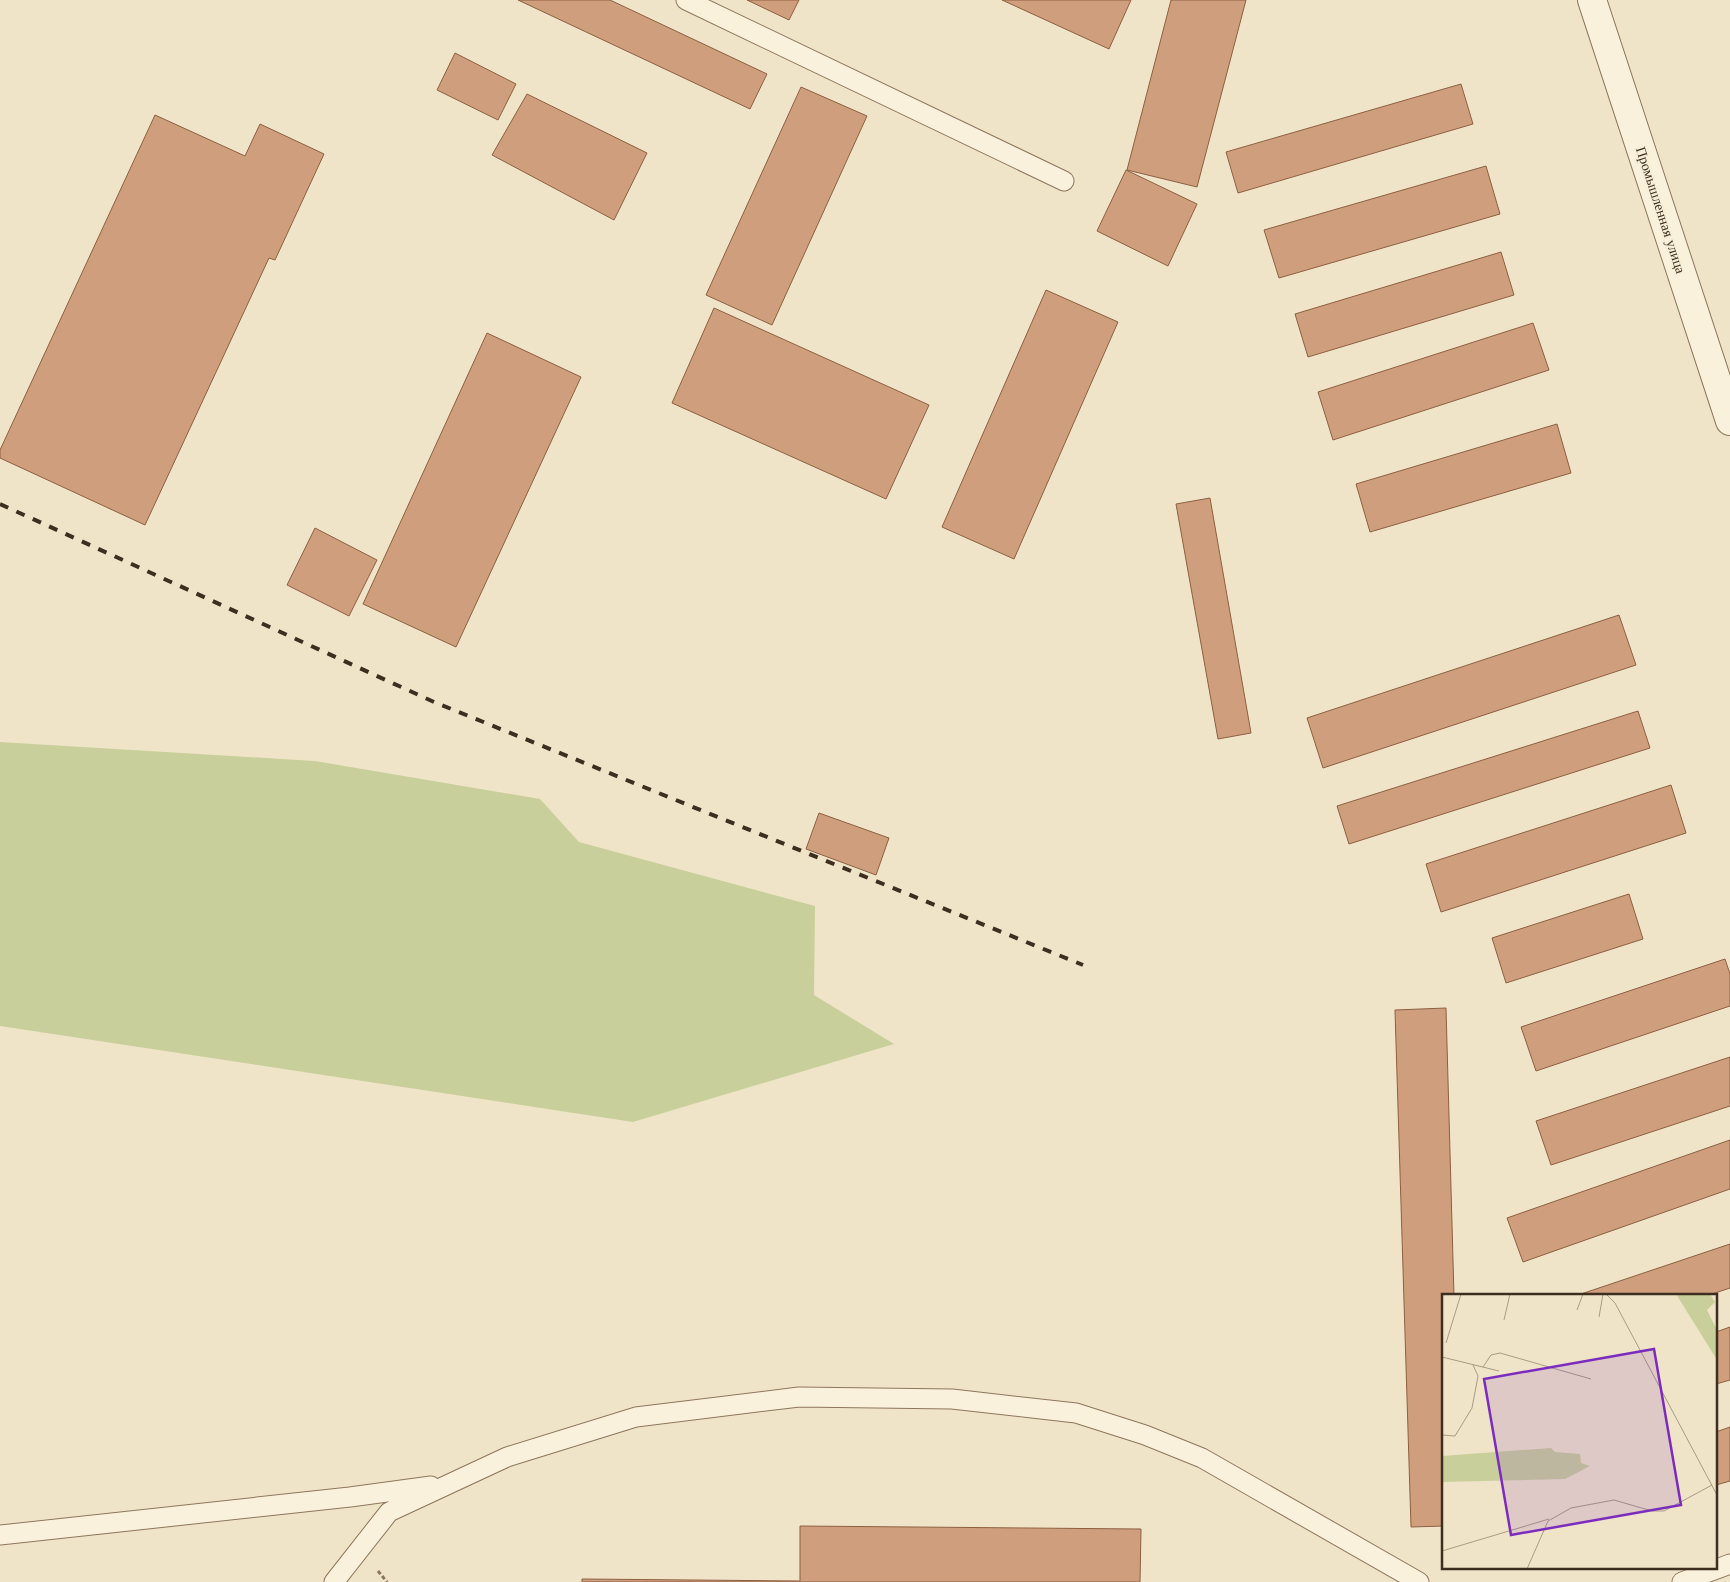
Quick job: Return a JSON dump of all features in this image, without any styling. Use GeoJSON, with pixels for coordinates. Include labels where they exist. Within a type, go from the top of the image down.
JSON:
{"type":"FeatureCollection","features":[{"type":"Feature","properties":{"kind":"street","name":"Промышленная улица"},"geometry":{"type":"LineString","coordinates":[[1592,0],[1730,421]]}},
{"type":"Feature","properties":{"kind":"lane"},"geometry":{"type":"LineString","coordinates":[[686,0],[1064,181]]}},
{"type":"Feature","properties":{"kind":"lane"},"geometry":{"type":"LineString","coordinates":[[334,1582],[389,1512],[507,1457],[636,1416],[799,1398],[952,1399],[1076,1413],[1145,1435],[1202,1458],[1418,1582]]}},
{"type":"Feature","properties":{"kind":"lane"},"geometry":{"type":"LineString","coordinates":[[0,1535],[350,1497],[451,1483]]}},
{"type":"Feature","properties":{"kind":"lane"},"geometry":{"type":"LineString","coordinates":[[1718,1568],[1730,1564]]}},
{"type":"Feature","properties":{"kind":"lane"},"geometry":{"type":"LineString","coordinates":[[1682,1582],[1714,1570]]}},
{"type":"Feature","properties":{"kind":"green space"},"geometry":{"type":"Polygon","coordinates":[[[0,742],[315,761],[540,799],[579,842],[815,906],[814,995],[894,1044],[633,1122],[0,1026],[0,742]]]}},
{"type":"Feature","properties":{"kind":"building"},"geometry":{"type":"Polygon","coordinates":[[[518,0],[610,0],[767,74],[750,109],[518,0]]]}},
{"type":"Feature","properties":{"kind":"building"},"geometry":{"type":"Polygon","coordinates":[[[747,0],[799,0],[789,20],[747,0]]]}},
{"type":"Feature","properties":{"kind":"building"},"geometry":{"type":"Polygon","coordinates":[[[1002,0],[1131,0],[1109,49],[1002,0]]]}},
{"type":"Feature","properties":{"kind":"building"},"geometry":{"type":"Polygon","coordinates":[[[1171,0],[1246,0],[1197,187],[1127,170],[1171,0]]]}},
{"type":"Feature","properties":{"kind":"building"},"geometry":{"type":"Polygon","coordinates":[[[455,53],[516,84],[498,120],[437,90],[455,53]]]}},
{"type":"Feature","properties":{"kind":"building"},"geometry":{"type":"Polygon","coordinates":[[[1461,84],[1473,124],[1238,193],[1226,152],[1461,84]]]}},
{"type":"Feature","properties":{"kind":"building"},"geometry":{"type":"Polygon","coordinates":[[[801,87],[867,116],[772,325],[706,295],[801,87]]]}},
{"type":"Feature","properties":{"kind":"building"},"geometry":{"type":"Polygon","coordinates":[[[527,94],[647,153],[614,220],[492,155],[527,94]]]}},
{"type":"Feature","properties":{"kind":"building"},"geometry":{"type":"Polygon","coordinates":[[[155,115],[245,156],[260,124],[324,154],[275,260],[269,258],[145,525],[0,458],[0,450],[155,115]]]}},
{"type":"Feature","properties":{"kind":"building"},"geometry":{"type":"Polygon","coordinates":[[[1486,166],[1500,214],[1279,278],[1264,230],[1486,166]]]}},
{"type":"Feature","properties":{"kind":"building"},"geometry":{"type":"Polygon","coordinates":[[[1126,170],[1197,204],[1168,266],[1097,231],[1126,170]]]}},
{"type":"Feature","properties":{"kind":"building"},"geometry":{"type":"Polygon","coordinates":[[[1501,252],[1514,295],[1308,357],[1295,314],[1501,252]]]}},
{"type":"Feature","properties":{"kind":"building"},"geometry":{"type":"Polygon","coordinates":[[[1046,290],[1118,322],[1014,559],[942,527],[1046,290]]]}},
{"type":"Feature","properties":{"kind":"building"},"geometry":{"type":"Polygon","coordinates":[[[714,308],[929,405],[886,499],[672,403],[714,308]]]}},
{"type":"Feature","properties":{"kind":"building"},"geometry":{"type":"Polygon","coordinates":[[[1533,323],[1549,370],[1333,440],[1318,392],[1533,323]]]}},
{"type":"Feature","properties":{"kind":"building"},"geometry":{"type":"Polygon","coordinates":[[[487,333],[581,377],[456,647],[363,604],[487,333]]]}},
{"type":"Feature","properties":{"kind":"building"},"geometry":{"type":"Polygon","coordinates":[[[1557,424],[1571,473],[1370,532],[1356,484],[1557,424]]]}},
{"type":"Feature","properties":{"kind":"building"},"geometry":{"type":"Polygon","coordinates":[[[1210,498],[1251,733],[1218,739],[1176,504],[1210,498]]]}},
{"type":"Feature","properties":{"kind":"building"},"geometry":{"type":"Polygon","coordinates":[[[315,528],[377,560],[349,616],[287,585],[315,528]]]}},
{"type":"Feature","properties":{"kind":"building"},"geometry":{"type":"Polygon","coordinates":[[[1619,615],[1636,665],[1323,768],[1307,718],[1619,615]]]}},
{"type":"Feature","properties":{"kind":"building"},"geometry":{"type":"Polygon","coordinates":[[[1638,711],[1650,748],[1349,844],[1337,806],[1638,711]]]}},
{"type":"Feature","properties":{"kind":"building"},"geometry":{"type":"Polygon","coordinates":[[[1671,785],[1686,833],[1441,912],[1426,864],[1671,785]]]}},
{"type":"Feature","properties":{"kind":"building"},"geometry":{"type":"Polygon","coordinates":[[[819,813],[889,838],[876,875],[806,849],[819,813]]]}},
{"type":"Feature","properties":{"kind":"building"},"geometry":{"type":"Polygon","coordinates":[[[1629,894],[1643,939],[1506,983],[1492,938],[1629,894]]]}},
{"type":"Feature","properties":{"kind":"building"},"geometry":{"type":"Polygon","coordinates":[[[1725,959],[1730,974],[1730,1006],[1536,1071],[1521,1027],[1725,959]]]}},
{"type":"Feature","properties":{"kind":"building"},"geometry":{"type":"Polygon","coordinates":[[[1446,1008],[1454,1294],[1442,1294],[1442,1526],[1411,1527],[1395,1010],[1446,1008]]]}},
{"type":"Feature","properties":{"kind":"building"},"geometry":{"type":"Polygon","coordinates":[[[1730,1057],[1730,1106],[1551,1165],[1536,1121],[1730,1057]]]}},
{"type":"Feature","properties":{"kind":"building"},"geometry":{"type":"Polygon","coordinates":[[[1730,1140],[1730,1189],[1523,1262],[1507,1218],[1730,1140]]]}},
{"type":"Feature","properties":{"kind":"building"},"geometry":{"type":"Polygon","coordinates":[[[1730,1244],[1730,1288],[1712,1294],[1581,1294],[1730,1244]]]}},
{"type":"Feature","properties":{"kind":"building"},"geometry":{"type":"Polygon","coordinates":[[[1730,1327],[1730,1380],[1718,1383],[1718,1331],[1730,1327]]]}},
{"type":"Feature","properties":{"kind":"building"},"geometry":{"type":"Polygon","coordinates":[[[1730,1427],[1730,1481],[1718,1484],[1718,1431],[1730,1427]]]}},
{"type":"Feature","properties":{"kind":"building"},"geometry":{"type":"Polygon","coordinates":[[[800,1526],[1141,1529],[1140,1582],[582,1582],[582,1579],[800,1581],[800,1526]]]}},
{"type":"Feature","properties":{"kind":"railway"},"geometry":{"type":"LineString","coordinates":[[0,504],[434,702],[1083,965]]}}]}
